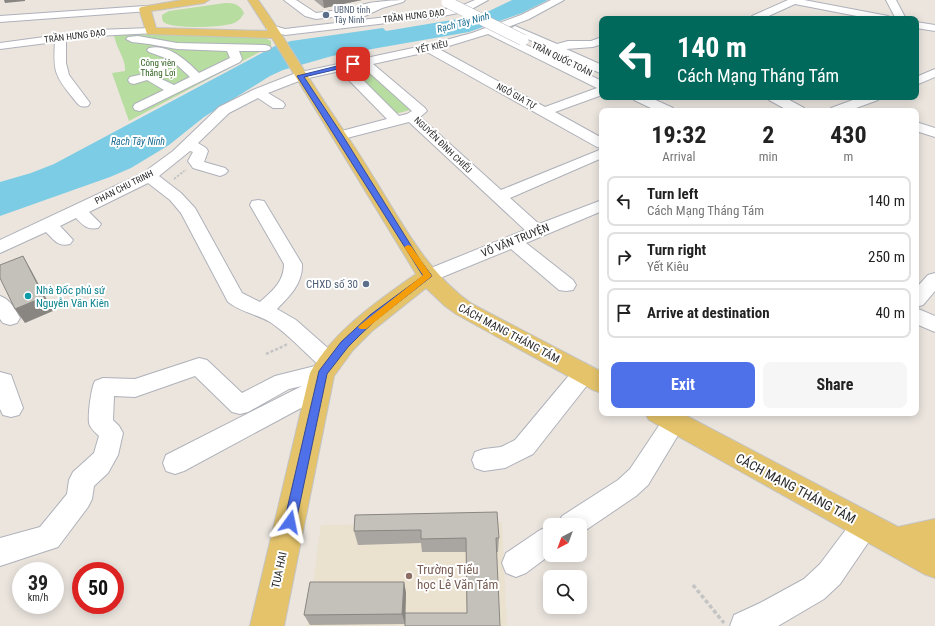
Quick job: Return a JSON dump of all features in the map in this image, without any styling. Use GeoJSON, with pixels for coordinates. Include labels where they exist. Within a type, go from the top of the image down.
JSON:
{"type":"FeatureCollection","features":[{"type":"Feature","properties":{"kind":"main road"},"geometry":{"type":"LineString","coordinates":[[151,31],[146,13],[204,0]]}},
{"type":"Feature","properties":{"kind":"main road"},"geometry":{"type":"LineString","coordinates":[[253,0],[277,33]]}},
{"type":"Feature","properties":{"kind":"main road"},"geometry":{"type":"LineString","coordinates":[[226,32],[253,24],[264,17]]}},
{"type":"Feature","properties":{"kind":"main road","name":"TRẦN HƯNG ĐẠO"},"geometry":{"type":"LineString","coordinates":[[151,31],[277,33]]}},
{"type":"Feature","properties":{"kind":"main road","name":"CÁCH MẠNG THÁNG TÁM"},"geometry":{"type":"LineString","coordinates":[[277,33],[298,73],[417,262],[439,290],[450,301],[593,378]]}},
{"type":"Feature","properties":{"kind":"main road","name":"TUA HAI"},"geometry":{"type":"LineString","coordinates":[[266,626],[324,375],[345,344],[373,318],[428,276]]}},
{"type":"Feature","properties":{"kind":"main road","name":"CÁCH MẠNG THÁNG TÁM"},"geometry":{"type":"LineString","coordinates":[[666,417],[935,563]]}},
{"type":"Feature","properties":{"kind":"main road"},"geometry":{"type":"LineString","coordinates":[[896,542],[935,533]]}},
{"type":"Feature","properties":{"kind":"street"},"geometry":{"type":"LineString","coordinates":[[291,0],[314,16],[364,12],[378,6],[400,0]]}},
{"type":"Feature","properties":{"kind":"street","name":"TRẦN HƯNG ĐẠO"},"geometry":{"type":"LineString","coordinates":[[277,33],[458,10],[470,7],[482,0]]}},
{"type":"Feature","properties":{"kind":"street","name":"YẾT KIÊU"},"geometry":{"type":"LineString","coordinates":[[298,73],[364,62],[429,48],[507,25],[559,0]]}},
{"type":"Feature","properties":{"kind":"street"},"geometry":{"type":"LineString","coordinates":[[891,0],[899,16]]}},
{"type":"Feature","properties":{"kind":"street","name":"TRẦN QUỐC TOẢN"},"geometry":{"type":"LineString","coordinates":[[445,1],[599,78]]}},
{"type":"Feature","properties":{"kind":"street"},"geometry":{"type":"LineString","coordinates":[[760,16],[794,1],[872,16]]}},
{"type":"Feature","properties":{"kind":"street"},"geometry":{"type":"LineString","coordinates":[[340,13],[359,6],[378,6]]}},
{"type":"Feature","properties":{"kind":"street"},"geometry":{"type":"LineString","coordinates":[[364,12],[373,21]]}},
{"type":"Feature","properties":{"kind":"street"},"geometry":{"type":"LineString","coordinates":[[0,19],[146,13]]}},
{"type":"Feature","properties":{"kind":"street"},"geometry":{"type":"LineString","coordinates":[[109,32],[146,13]]}},
{"type":"Feature","properties":{"kind":"street"},"geometry":{"type":"LineString","coordinates":[[507,25],[599,69]]}},
{"type":"Feature","properties":{"kind":"street"},"geometry":{"type":"LineString","coordinates":[[919,25],[935,28]]}},
{"type":"Feature","properties":{"kind":"street","name":"TRẦN HƯNG ĐẠO"},"geometry":{"type":"LineString","coordinates":[[0,46],[109,32],[126,35],[151,31]]}},
{"type":"Feature","properties":{"kind":"street"},"geometry":{"type":"LineString","coordinates":[[489,31],[599,85]]}},
{"type":"Feature","properties":{"kind":"street"},"geometry":{"type":"LineString","coordinates":[[126,35],[163,44],[179,46],[265,48]]}},
{"type":"Feature","properties":{"kind":"street"},"geometry":{"type":"LineString","coordinates":[[126,35],[132,44],[138,47],[167,52],[179,60],[198,78]]}},
{"type":"Feature","properties":{"kind":"street"},"geometry":{"type":"LineString","coordinates":[[61,38],[60,68],[67,83],[78,94],[83,103]]}},
{"type":"Feature","properties":{"kind":"street"},"geometry":{"type":"LineString","coordinates":[[557,48],[568,44],[593,44],[599,41]]}},
{"type":"Feature","properties":{"kind":"street"},"geometry":{"type":"LineString","coordinates":[[167,52],[179,46]]}},
{"type":"Feature","properties":{"kind":"street"},"geometry":{"type":"LineString","coordinates":[[140,107],[236,59],[232,47]]}},
{"type":"Feature","properties":{"kind":"street","name":"NGÔ GIA TỰ"},"geometry":{"type":"LineString","coordinates":[[429,48],[599,142]]}},
{"type":"Feature","properties":{"kind":"street"},"geometry":{"type":"LineString","coordinates":[[150,76],[149,72],[152,70],[163,64],[179,60]]}},
{"type":"Feature","properties":{"kind":"street","name":"NGUYỄN ĐÌNH CHIỂU"},"geometry":{"type":"LineString","coordinates":[[364,62],[420,110],[419,113],[412,117],[536,231]]}},
{"type":"Feature","properties":{"kind":"street","name":"NGUYỄN ĐÌNH CHIỂU"},"geometry":{"type":"LineString","coordinates":[[342,66],[396,121]]}},
{"type":"Feature","properties":{"kind":"street","name":"PHAN CHU TRINH"},"geometry":{"type":"LineString","coordinates":[[0,246],[149,176],[178,154],[224,110],[298,73]]}},
{"type":"Feature","properties":{"kind":"street"},"geometry":{"type":"LineString","coordinates":[[919,79],[935,73]]}},
{"type":"Feature","properties":{"kind":"street"},"geometry":{"type":"LineString","coordinates":[[134,80],[150,76],[174,90]]}},
{"type":"Feature","properties":{"kind":"street"},"geometry":{"type":"LineString","coordinates":[[544,112],[599,92]]}},
{"type":"Feature","properties":{"kind":"street"},"geometry":{"type":"LineString","coordinates":[[258,93],[278,105]]}},
{"type":"Feature","properties":{"kind":"street"},"geometry":{"type":"LineString","coordinates":[[645,100],[662,108]]}},
{"type":"Feature","properties":{"kind":"street"},"geometry":{"type":"LineString","coordinates":[[779,100],[794,108]]}},
{"type":"Feature","properties":{"kind":"street"},"geometry":{"type":"LineString","coordinates":[[844,108],[865,100]]}},
{"type":"Feature","properties":{"kind":"street"},"geometry":{"type":"LineString","coordinates":[[855,104],[867,108]]}},
{"type":"Feature","properties":{"kind":"street"},"geometry":{"type":"LineString","coordinates":[[339,136],[412,117]]}},
{"type":"Feature","properties":{"kind":"street"},"geometry":{"type":"LineString","coordinates":[[919,127],[935,133]]}},
{"type":"Feature","properties":{"kind":"street"},"geometry":{"type":"LineString","coordinates":[[189,144],[200,148],[201,151],[196,161],[198,165],[220,171]]}},
{"type":"Feature","properties":{"kind":"street"},"geometry":{"type":"LineString","coordinates":[[498,196],[599,154]]}},
{"type":"Feature","properties":{"kind":"street"},"geometry":{"type":"LineString","coordinates":[[149,176],[182,202],[189,212],[235,297],[247,306],[284,322],[301,338],[324,375]]}},
{"type":"Feature","properties":{"kind":"street"},"geometry":{"type":"LineString","coordinates":[[258,205],[293,264],[294,270],[291,281],[263,312]]}},
{"type":"Feature","properties":{"kind":"street","name":"VÕ VĂN TRUYỆN"},"geometry":{"type":"LineString","coordinates":[[428,276],[599,206]]}},
{"type":"Feature","properties":{"kind":"street"},"geometry":{"type":"LineString","coordinates":[[78,210],[92,224]]}},
{"type":"Feature","properties":{"kind":"street"},"geometry":{"type":"LineString","coordinates":[[48,224],[64,240]]}},
{"type":"Feature","properties":{"kind":"street"},"geometry":{"type":"LineString","coordinates":[[514,241],[566,286]]}},
{"type":"Feature","properties":{"kind":"street"},"geometry":{"type":"LineString","coordinates":[[919,297],[935,279]]}},
{"type":"Feature","properties":{"kind":"street"},"geometry":{"type":"LineString","coordinates":[[919,317],[935,325]]}},
{"type":"Feature","properties":{"kind":"street"},"geometry":{"type":"LineString","coordinates":[[0,552],[48,538],[80,499],[82,480],[100,466],[109,448],[111,433],[101,423],[103,387],[135,388],[199,366],[240,405],[283,382],[324,375]]}},
{"type":"Feature","properties":{"kind":"street"},"geometry":{"type":"LineString","coordinates":[[175,463],[324,375]]}},
{"type":"Feature","properties":{"kind":"street"},"geometry":{"type":"LineString","coordinates":[[484,460],[505,457],[524,447],[593,378]]}},
{"type":"Feature","properties":{"kind":"street"},"geometry":{"type":"LineString","coordinates":[[0,381],[3,381],[11,408]]}},
{"type":"Feature","properties":{"kind":"street"},"geometry":{"type":"LineString","coordinates":[[582,518],[627,488],[639,477],[666,417]]}},
{"type":"Feature","properties":{"kind":"street"},"geometry":{"type":"LineString","coordinates":[[745,626],[771,614],[814,589],[830,574],[865,525]]}},
{"type":"Feature","properties":{"kind":"street"},"geometry":{"type":"LineString","coordinates":[[516,563],[543,544]]}},
{"type":"Feature","properties":{"kind":"path"},"geometry":{"type":"LineString","coordinates":[[266,354],[301,338]]}},
{"type":"Feature","properties":{"kind":"path"},"geometry":{"type":"LineString","coordinates":[[693,585],[727,626]]}},
{"type":"Feature","properties":{"kind":"shaded area","name":"Trường Tiểu học Lê Văn Tám"},"geometry":{"type":"Polygon","coordinates":[[[502,522],[507,626],[307,626],[321,525],[502,522]]]}},
{"type":"Feature","properties":{"kind":"green space","name":"Công viên Thắng Lợi"},"geometry":{"type":"Polygon","coordinates":[[[225,3],[234,4],[241,8],[244,13],[239,20],[222,26],[189,27],[171,25],[162,20],[162,15],[169,11],[225,3]]]}},
{"type":"Feature","properties":{"kind":"green space","name":"Công viên Thắng Lợi"},"geometry":{"type":"Polygon","coordinates":[[[114,34],[263,37],[271,41],[271,46],[129,121],[112,73],[125,71],[124,62],[114,34]]]}},
{"type":"Feature","properties":{"kind":"green space"},"geometry":{"type":"Polygon","coordinates":[[[367,67],[414,109],[395,114],[353,71],[367,67]]]}},
{"type":"Feature","properties":{"kind":"water","name":"Rạch Tây Ninh"},"geometry":{"type":"Polygon","coordinates":[[[512,0],[548,0],[522,13],[469,32],[332,56],[283,70],[270,76],[204,117],[169,145],[131,168],[110,177],[0,216],[0,182],[31,173],[54,164],[275,46],[291,41],[383,28],[386,31],[464,18],[485,13],[512,0]]]}},
{"type":"Feature","properties":{"kind":"building","name":"Nhà Đốc phủ sứ Nguyễn Văn Kiên"},"geometry":{"type":"Polygon","coordinates":[[[23,256],[44,297],[15,309],[0,278],[0,265],[23,256]]]}},
{"type":"Feature","properties":{"kind":"building"},"geometry":{"type":"Polygon","coordinates":[[[497,512],[499,538],[496,538],[500,626],[405,626],[405,613],[467,613],[466,538],[421,539],[421,530],[354,531],[355,515],[497,512]]]}},
{"type":"Feature","properties":{"kind":"building"},"geometry":{"type":"Polygon","coordinates":[[[310,582],[404,582],[402,614],[304,615],[310,582]]]}},
{"type":"Feature","properties":{"kind":"slow traffic"},"geometry":{"type":"LineString","coordinates":[[363,327],[428,276],[408,247]]}},
{"type":"Feature","properties":{"kind":"place","name":"UBND tỉnh Tây Ninh"},"geometry":{"type":"Point","coordinates":[326,15]}},
{"type":"Feature","properties":{"kind":"place","name":"CHXD số 30"},"geometry":{"type":"Point","coordinates":[366,284]}},
{"type":"Feature","properties":{"kind":"place","name":"Nhà Đốc phủ sứ Nguyễn Văn Kiên"},"geometry":{"type":"Point","coordinates":[28,296]}},
{"type":"Feature","properties":{"kind":"place","name":"Trường Tiểu học Lê Văn Tám"},"geometry":{"type":"Point","coordinates":[409,576]}},
{"type":"Feature","properties":{"kind":"route"},"geometry":{"type":"LineString","coordinates":[[290,522],[322,373],[345,344],[357,332],[393,302],[428,276],[417,262],[300,76],[353,64]]}}]}
